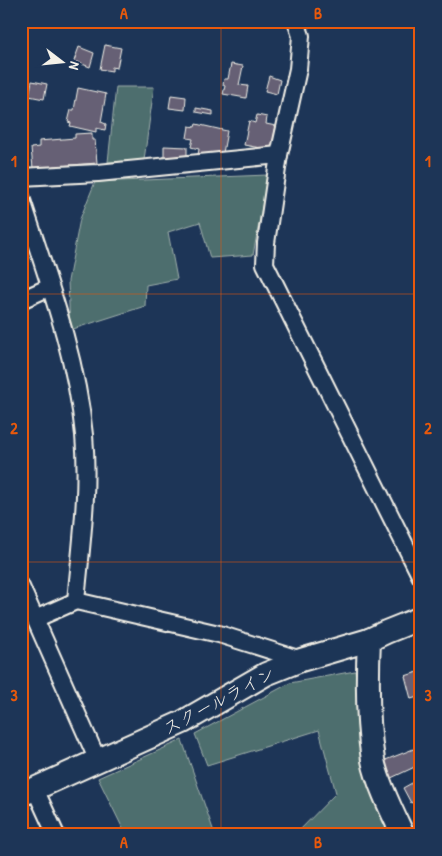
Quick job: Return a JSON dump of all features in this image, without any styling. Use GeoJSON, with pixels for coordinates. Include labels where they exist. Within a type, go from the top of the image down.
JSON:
{"type":"FeatureCollection","features":[{"type":"Feature","properties":{"kind":"street"},"geometry":{"type":"LineString","coordinates":[[296,21],[301,36],[298,69],[279,155],[266,243],[265,264],[421,577]]}},
{"type":"Feature","properties":{"kind":"street"},"geometry":{"type":"LineString","coordinates":[[21,177],[107,172],[279,155]]}},
{"type":"Feature","properties":{"kind":"street"},"geometry":{"type":"LineString","coordinates":[[21,197],[70,354],[84,435],[86,481],[76,601]]}},
{"type":"Feature","properties":{"kind":"street"},"geometry":{"type":"LineString","coordinates":[[21,300],[50,287]]}},
{"type":"Feature","properties":{"kind":"street"},"geometry":{"type":"LineString","coordinates":[[21,586],[98,761]]}},
{"type":"Feature","properties":{"kind":"street"},"geometry":{"type":"LineString","coordinates":[[35,619],[76,601],[220,634],[301,660]]}},
{"type":"Feature","properties":{"kind":"street","name":"スクールライン"},"geometry":{"type":"LineString","coordinates":[[28,792],[183,722],[266,674],[301,660],[369,640],[421,618]]}},
{"type":"Feature","properties":{"kind":"street"},"geometry":{"type":"LineString","coordinates":[[369,640],[367,688],[373,761],[388,804],[403,835]]}},
{"type":"Feature","properties":{"kind":"street"},"geometry":{"type":"LineString","coordinates":[[28,792],[56,835]]}},
{"type":"Feature","properties":{"kind":"green space"},"geometry":{"type":"Polygon","coordinates":[[[116,87],[154,87],[144,160],[108,162],[116,87]]]}},
{"type":"Feature","properties":{"kind":"green space"},"geometry":{"type":"Polygon","coordinates":[[[268,175],[253,255],[210,258],[200,222],[168,232],[177,279],[146,285],[145,306],[70,330],[68,281],[80,219],[95,182],[268,175]]]}},
{"type":"Feature","properties":{"kind":"green space"},"geometry":{"type":"Polygon","coordinates":[[[355,671],[379,810],[391,835],[295,835],[336,793],[319,730],[207,765],[195,734],[290,683],[355,671]]]}},
{"type":"Feature","properties":{"kind":"green space"},"geometry":{"type":"Polygon","coordinates":[[[182,740],[215,835],[126,835],[98,778],[182,740]]]}},
{"type":"Feature","properties":{"kind":"building"},"geometry":{"type":"Polygon","coordinates":[[[105,45],[121,48],[117,68],[112,67],[112,71],[100,69],[105,45]]]}},
{"type":"Feature","properties":{"kind":"building"},"geometry":{"type":"Polygon","coordinates":[[[79,47],[94,53],[90,67],[74,61],[79,47]]]}},
{"type":"Feature","properties":{"kind":"building"},"geometry":{"type":"Polygon","coordinates":[[[231,64],[243,66],[239,85],[248,86],[246,98],[223,94],[224,79],[228,79],[231,64]]]}},
{"type":"Feature","properties":{"kind":"building"},"geometry":{"type":"Polygon","coordinates":[[[269,76],[280,80],[277,94],[265,91],[269,76]]]}},
{"type":"Feature","properties":{"kind":"building"},"geometry":{"type":"Polygon","coordinates":[[[32,81],[47,84],[44,99],[29,96],[32,81]]]}},
{"type":"Feature","properties":{"kind":"building"},"geometry":{"type":"Polygon","coordinates":[[[78,88],[106,94],[101,122],[106,124],[105,130],[96,128],[96,132],[70,126],[71,123],[68,122],[71,110],[74,110],[78,88]]]}},
{"type":"Feature","properties":{"kind":"building"},"geometry":{"type":"Polygon","coordinates":[[[171,95],[186,97],[185,110],[169,108],[171,95]]]}},
{"type":"Feature","properties":{"kind":"building"},"geometry":{"type":"Polygon","coordinates":[[[196,108],[213,111],[213,115],[196,112],[196,108]]]}},
{"type":"Feature","properties":{"kind":"building"},"geometry":{"type":"Polygon","coordinates":[[[257,115],[267,117],[266,124],[276,126],[271,150],[244,145],[249,121],[255,123],[257,115]]]}},
{"type":"Feature","properties":{"kind":"building"},"geometry":{"type":"Polygon","coordinates":[[[196,124],[227,131],[223,153],[217,152],[216,159],[198,155],[199,149],[191,147],[193,139],[187,138],[189,126],[195,127],[196,124]]]}},
{"type":"Feature","properties":{"kind":"building"},"geometry":{"type":"Polygon","coordinates":[[[92,133],[92,140],[95,140],[97,163],[33,168],[31,148],[39,147],[39,141],[75,138],[75,134],[92,133]]]}},
{"type":"Feature","properties":{"kind":"building"},"geometry":{"type":"Polygon","coordinates":[[[164,146],[187,147],[187,160],[164,160],[164,146]]]}},
{"type":"Feature","properties":{"kind":"building"},"geometry":{"type":"Polygon","coordinates":[[[421,671],[421,696],[411,699],[405,676],[421,671]]]}},
{"type":"Feature","properties":{"kind":"building"},"geometry":{"type":"Polygon","coordinates":[[[416,748],[417,752],[421,750],[421,764],[389,779],[383,761],[416,748]]]}},
{"type":"Feature","properties":{"kind":"building"},"geometry":{"type":"Polygon","coordinates":[[[421,778],[421,798],[411,803],[403,788],[421,778]]]}}]}
